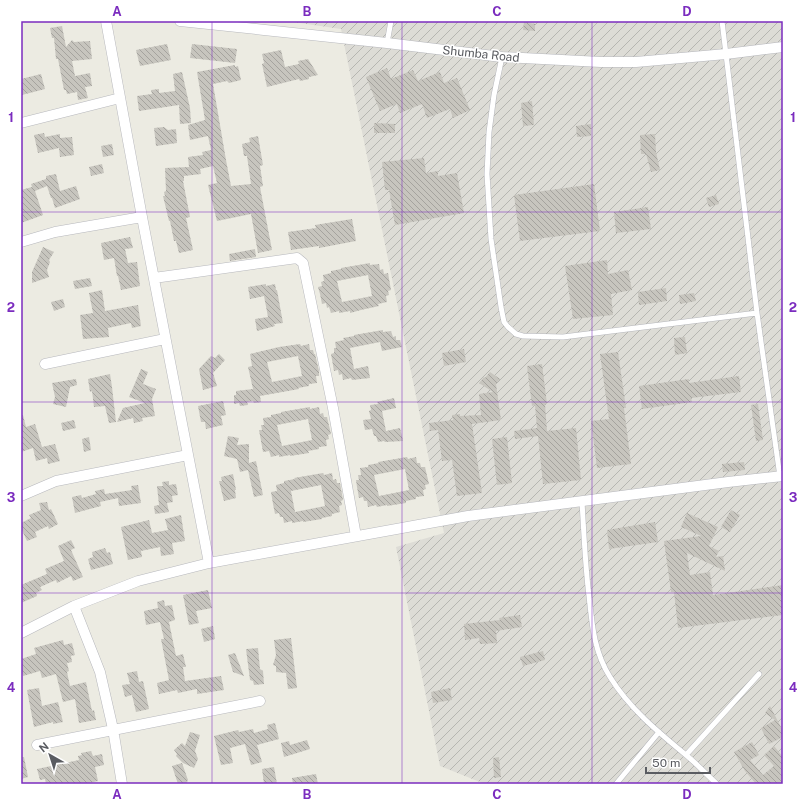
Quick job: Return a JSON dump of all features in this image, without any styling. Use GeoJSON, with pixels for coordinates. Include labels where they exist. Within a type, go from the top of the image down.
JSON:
{"type":"FeatureCollection","features":[{"type":"Feature","properties":{"kind":"street"},"geometry":{"type":"LineString","coordinates":[[106,21],[165,339],[209,563]]}},
{"type":"Feature","properties":{"kind":"street","name":"Shumba Road"},"geometry":{"type":"LineString","coordinates":[[180,21],[252,25],[502,57],[601,62],[636,62],[783,47]]}},
{"type":"Feature","properties":{"kind":"street"},"geometry":{"type":"LineString","coordinates":[[21,123],[120,98]]}},
{"type":"Feature","properties":{"kind":"street"},"geometry":{"type":"LineString","coordinates":[[21,242],[55,232],[142,217]]}},
{"type":"Feature","properties":{"kind":"street"},"geometry":{"type":"LineString","coordinates":[[154,278],[297,258],[303,263],[333,408],[356,536]]}},
{"type":"Feature","properties":{"kind":"street"},"geometry":{"type":"LineString","coordinates":[[46,364],[165,339]]}},
{"type":"Feature","properties":{"kind":"street"},"geometry":{"type":"LineString","coordinates":[[21,496],[56,481],[188,455]]}},
{"type":"Feature","properties":{"kind":"street"},"geometry":{"type":"LineString","coordinates":[[21,633],[74,606],[138,582],[209,563],[468,516],[781,476]]}},
{"type":"Feature","properties":{"kind":"street"},"geometry":{"type":"LineString","coordinates":[[74,606],[100,672],[122,784]]}},
{"type":"Feature","properties":{"kind":"street"},"geometry":{"type":"LineString","coordinates":[[37,745],[260,701]]}},
{"type":"Feature","properties":{"kind":"lane"},"geometry":{"type":"LineString","coordinates":[[387,43],[391,21]]}},
{"type":"Feature","properties":{"kind":"lane"},"geometry":{"type":"LineString","coordinates":[[722,21],[757,313],[781,476]]}},
{"type":"Feature","properties":{"kind":"lane"},"geometry":{"type":"LineString","coordinates":[[502,57],[489,132],[487,174],[492,246],[501,307],[504,322],[508,327],[516,334],[523,336],[563,337],[757,313]]}},
{"type":"Feature","properties":{"kind":"lane"},"geometry":{"type":"LineString","coordinates":[[582,502],[586,574],[592,623],[599,655],[609,677],[633,707],[717,784]]}},
{"type":"Feature","properties":{"kind":"lane"},"geometry":{"type":"LineString","coordinates":[[686,755],[759,674]]}},
{"type":"Feature","properties":{"kind":"lane"},"geometry":{"type":"LineString","coordinates":[[616,784],[659,732]]}},
{"type":"Feature","properties":{"kind":"shaded area"},"geometry":{"type":"Polygon","coordinates":[[[286,21],[783,21],[783,784],[485,784],[440,766],[396,547],[444,533],[341,29],[286,21]]]}},
{"type":"Feature","properties":{"kind":"building"},"geometry":{"type":"Polygon","coordinates":[[[524,22],[535,24],[535,31],[523,30],[524,22]]]}},
{"type":"Feature","properties":{"kind":"building"},"geometry":{"type":"Polygon","coordinates":[[[62,26],[66,47],[72,40],[74,42],[90,41],[92,59],[72,61],[75,76],[90,73],[92,86],[85,87],[88,98],[78,100],[77,92],[67,94],[66,90],[64,90],[58,59],[56,59],[54,38],[52,38],[50,28],[62,26]]]}},
{"type":"Feature","properties":{"kind":"building"},"geometry":{"type":"Polygon","coordinates":[[[167,44],[171,60],[140,66],[136,50],[167,44]]]}},
{"type":"Feature","properties":{"kind":"building"},"geometry":{"type":"Polygon","coordinates":[[[192,44],[237,49],[235,63],[190,58],[192,44]]]}},
{"type":"Feature","properties":{"kind":"building"},"geometry":{"type":"Polygon","coordinates":[[[281,50],[285,67],[299,64],[298,61],[308,59],[318,75],[309,77],[309,79],[300,81],[299,79],[267,87],[262,64],[264,63],[262,54],[281,50]]]}},
{"type":"Feature","properties":{"kind":"building"},"geometry":{"type":"Polygon","coordinates":[[[235,65],[235,67],[238,66],[241,80],[229,83],[227,81],[213,84],[231,186],[251,184],[247,156],[244,156],[242,144],[250,142],[249,138],[258,136],[263,165],[260,166],[263,186],[260,187],[272,250],[258,253],[251,214],[217,221],[208,185],[217,183],[213,166],[200,169],[201,174],[184,176],[183,181],[190,217],[186,218],[193,250],[179,253],[176,241],[174,241],[163,196],[165,196],[164,192],[166,191],[165,168],[189,167],[188,157],[203,155],[202,152],[211,150],[208,136],[190,140],[188,125],[205,120],[197,72],[235,65]]]}},
{"type":"Feature","properties":{"kind":"building"},"geometry":{"type":"Polygon","coordinates":[[[387,68],[391,79],[413,70],[418,81],[440,72],[444,83],[457,78],[470,110],[453,118],[450,109],[427,118],[422,104],[400,113],[397,104],[380,111],[366,77],[387,68]]]}},
{"type":"Feature","properties":{"kind":"building"},"geometry":{"type":"Polygon","coordinates":[[[182,72],[190,108],[191,123],[180,124],[179,105],[139,111],[137,96],[152,94],[151,90],[159,89],[159,93],[175,91],[173,74],[182,72]]]}},
{"type":"Feature","properties":{"kind":"building"},"geometry":{"type":"Polygon","coordinates":[[[41,74],[45,89],[22,95],[21,79],[41,74]]]}},
{"type":"Feature","properties":{"kind":"building"},"geometry":{"type":"Polygon","coordinates":[[[532,101],[534,125],[523,126],[521,103],[532,101]]]}},
{"type":"Feature","properties":{"kind":"building"},"geometry":{"type":"Polygon","coordinates":[[[374,123],[395,124],[395,133],[374,133],[374,123]]]}},
{"type":"Feature","properties":{"kind":"building"},"geometry":{"type":"Polygon","coordinates":[[[591,124],[591,136],[577,137],[576,126],[591,124]]]}},
{"type":"Feature","properties":{"kind":"building"},"geometry":{"type":"Polygon","coordinates":[[[164,127],[168,130],[176,129],[177,143],[156,146],[154,128],[164,127]]]}},
{"type":"Feature","properties":{"kind":"building"},"geometry":{"type":"Polygon","coordinates":[[[44,133],[45,137],[60,134],[60,138],[72,137],[74,155],[60,157],[59,148],[38,153],[34,135],[44,133]]]}},
{"type":"Feature","properties":{"kind":"building"},"geometry":{"type":"Polygon","coordinates":[[[655,134],[656,152],[660,170],[651,172],[646,154],[641,154],[640,135],[655,134]]]}},
{"type":"Feature","properties":{"kind":"building"},"geometry":{"type":"Polygon","coordinates":[[[112,144],[114,155],[103,157],[101,146],[112,144]]]}},
{"type":"Feature","properties":{"kind":"building"},"geometry":{"type":"Polygon","coordinates":[[[424,158],[426,173],[438,171],[438,176],[457,173],[464,213],[395,225],[389,190],[385,190],[382,162],[424,158]]]}},
{"type":"Feature","properties":{"kind":"building"},"geometry":{"type":"Polygon","coordinates":[[[102,164],[104,173],[91,176],[89,167],[102,164]]]}},
{"type":"Feature","properties":{"kind":"building"},"geometry":{"type":"Polygon","coordinates":[[[56,174],[60,191],[76,186],[80,199],[55,208],[47,186],[35,191],[43,215],[21,223],[21,190],[32,187],[31,184],[46,179],[46,176],[56,174]]]}},
{"type":"Feature","properties":{"kind":"building"},"geometry":{"type":"Polygon","coordinates":[[[594,184],[600,231],[520,241],[514,195],[594,184]]]}},
{"type":"Feature","properties":{"kind":"building"},"geometry":{"type":"Polygon","coordinates":[[[716,195],[719,204],[709,207],[706,198],[716,195]]]}},
{"type":"Feature","properties":{"kind":"building"},"geometry":{"type":"Polygon","coordinates":[[[648,207],[651,229],[616,233],[614,212],[648,207]]]}},
{"type":"Feature","properties":{"kind":"building"},"geometry":{"type":"Polygon","coordinates":[[[352,219],[356,241],[319,248],[319,246],[291,250],[288,232],[316,228],[315,225],[352,219]]]}},
{"type":"Feature","properties":{"kind":"building"},"geometry":{"type":"Polygon","coordinates":[[[130,237],[133,248],[125,249],[128,263],[137,262],[140,286],[121,290],[114,258],[104,260],[101,243],[130,237]]]}},
{"type":"Feature","properties":{"kind":"building"},"geometry":{"type":"Polygon","coordinates":[[[43,247],[54,252],[49,260],[50,262],[47,270],[49,277],[32,283],[32,272],[43,247]]]}},
{"type":"Feature","properties":{"kind":"building"},"geometry":{"type":"Polygon","coordinates":[[[255,249],[256,257],[230,261],[229,254],[255,249]]]}},
{"type":"Feature","properties":{"kind":"building"},"geometry":{"type":"Polygon","coordinates":[[[607,260],[608,274],[628,270],[632,290],[611,294],[613,315],[573,319],[565,266],[607,260]]]}},
{"type":"Feature","properties":{"kind":"building"},"geometry":{"type":"Polygon","coordinates":[[[370,263],[370,265],[379,264],[380,270],[383,269],[384,274],[388,273],[391,290],[388,291],[389,295],[386,296],[387,302],[378,304],[379,306],[350,313],[350,311],[339,313],[339,311],[331,313],[329,307],[327,308],[326,303],[322,304],[318,287],[322,286],[321,282],[324,281],[323,275],[341,268],[370,263]],[[368,275],[337,281],[342,302],[372,296],[368,275]]]}},
{"type":"Feature","properties":{"kind":"building"},"geometry":{"type":"Polygon","coordinates":[[[90,278],[92,286],[75,289],[73,281],[90,278]]]}},
{"type":"Feature","properties":{"kind":"building"},"geometry":{"type":"Polygon","coordinates":[[[266,284],[266,286],[275,284],[283,323],[274,324],[275,326],[257,331],[255,319],[268,317],[264,296],[250,299],[248,287],[266,284]]]}},
{"type":"Feature","properties":{"kind":"building"},"geometry":{"type":"Polygon","coordinates":[[[666,288],[667,301],[639,305],[638,292],[666,288]]]}},
{"type":"Feature","properties":{"kind":"building"},"geometry":{"type":"Polygon","coordinates":[[[102,290],[105,311],[138,305],[141,326],[132,328],[131,323],[108,328],[109,337],[83,339],[80,315],[93,313],[89,293],[102,290]]]}},
{"type":"Feature","properties":{"kind":"building"},"geometry":{"type":"Polygon","coordinates":[[[694,293],[696,301],[680,304],[679,295],[694,293]]]}},
{"type":"Feature","properties":{"kind":"building"},"geometry":{"type":"Polygon","coordinates":[[[63,299],[65,307],[54,311],[51,302],[63,299]]]}},
{"type":"Feature","properties":{"kind":"building"},"geometry":{"type":"Polygon","coordinates":[[[383,330],[383,332],[391,331],[393,337],[396,336],[396,340],[400,340],[402,347],[382,351],[380,342],[350,348],[354,369],[368,366],[370,378],[352,380],[351,378],[343,380],[342,374],[339,375],[338,370],[334,371],[331,354],[334,353],[334,348],[336,348],[335,342],[344,340],[343,338],[354,335],[383,330]]]}},
{"type":"Feature","properties":{"kind":"building"},"geometry":{"type":"Polygon","coordinates":[[[685,337],[687,353],[675,355],[674,338],[685,337]]]}},
{"type":"Feature","properties":{"kind":"building"},"geometry":{"type":"Polygon","coordinates":[[[309,344],[310,350],[313,350],[315,354],[319,371],[319,376],[316,376],[317,383],[309,384],[309,386],[298,388],[299,389],[260,396],[261,402],[247,402],[248,405],[240,406],[239,403],[234,404],[234,395],[236,395],[236,391],[253,389],[248,367],[252,366],[250,354],[279,347],[309,344]],[[298,356],[267,362],[272,382],[302,376],[298,356]]]}},
{"type":"Feature","properties":{"kind":"building"},"geometry":{"type":"Polygon","coordinates":[[[464,349],[466,362],[444,366],[442,353],[464,349]]]}},
{"type":"Feature","properties":{"kind":"building"},"geometry":{"type":"Polygon","coordinates":[[[618,352],[626,408],[624,408],[631,464],[597,468],[591,421],[609,419],[600,354],[618,352]]]}},
{"type":"Feature","properties":{"kind":"building"},"geometry":{"type":"Polygon","coordinates":[[[219,354],[225,360],[213,373],[217,386],[203,390],[199,369],[211,356],[215,358],[219,354]]]}},
{"type":"Feature","properties":{"kind":"building"},"geometry":{"type":"Polygon","coordinates":[[[542,364],[547,404],[545,404],[547,431],[576,428],[581,480],[543,484],[538,436],[515,439],[514,431],[537,428],[535,405],[532,406],[527,366],[542,364]]]}},
{"type":"Feature","properties":{"kind":"building"},"geometry":{"type":"Polygon","coordinates":[[[141,369],[148,372],[143,384],[156,389],[152,399],[155,416],[142,418],[143,421],[134,423],[133,418],[117,422],[123,408],[145,403],[129,397],[141,369]]]}},
{"type":"Feature","properties":{"kind":"building"},"geometry":{"type":"Polygon","coordinates":[[[490,372],[500,379],[496,384],[501,420],[472,424],[482,493],[457,496],[452,460],[442,461],[438,430],[430,431],[429,423],[453,420],[452,415],[481,415],[479,394],[493,392],[479,383],[490,372]]]}},
{"type":"Feature","properties":{"kind":"building"},"geometry":{"type":"Polygon","coordinates":[[[110,374],[116,422],[109,423],[105,406],[94,407],[92,391],[90,392],[88,379],[110,374]]]}},
{"type":"Feature","properties":{"kind":"building"},"geometry":{"type":"Polygon","coordinates":[[[739,376],[741,392],[691,398],[692,402],[642,409],[639,386],[689,379],[689,383],[739,376]]]}},
{"type":"Feature","properties":{"kind":"building"},"geometry":{"type":"Polygon","coordinates":[[[76,379],[77,385],[70,387],[66,407],[53,404],[55,397],[52,383],[76,379]]]}},
{"type":"Feature","properties":{"kind":"building"},"geometry":{"type":"Polygon","coordinates":[[[394,398],[396,408],[382,411],[386,431],[400,428],[403,441],[378,442],[372,429],[365,430],[363,420],[371,419],[369,411],[371,410],[370,405],[378,404],[377,402],[394,398]]]}},
{"type":"Feature","properties":{"kind":"building"},"geometry":{"type":"Polygon","coordinates":[[[223,401],[226,415],[221,416],[223,425],[206,429],[205,422],[201,422],[198,406],[223,401]]]}},
{"type":"Feature","properties":{"kind":"building"},"geometry":{"type":"Polygon","coordinates":[[[758,404],[763,440],[756,441],[751,405],[758,404]]]}},
{"type":"Feature","properties":{"kind":"building"},"geometry":{"type":"Polygon","coordinates":[[[319,407],[320,414],[323,413],[324,417],[327,417],[331,434],[328,435],[329,439],[326,440],[327,446],[308,451],[309,453],[290,456],[279,457],[279,455],[271,457],[269,451],[263,452],[259,430],[262,430],[261,425],[264,425],[263,418],[271,417],[271,415],[281,412],[319,407]],[[308,419],[277,425],[282,446],[312,440],[308,419]]]}},
{"type":"Feature","properties":{"kind":"building"},"geometry":{"type":"Polygon","coordinates":[[[21,415],[23,415],[26,427],[35,424],[42,447],[55,444],[60,461],[48,464],[47,458],[36,461],[33,448],[21,452],[21,415]]]}},
{"type":"Feature","properties":{"kind":"building"},"geometry":{"type":"Polygon","coordinates":[[[74,420],[76,428],[63,431],[61,423],[74,420]]]}},
{"type":"Feature","properties":{"kind":"building"},"geometry":{"type":"Polygon","coordinates":[[[228,436],[239,438],[237,445],[249,444],[249,463],[256,461],[263,495],[254,497],[248,470],[240,472],[237,459],[224,456],[228,436]]]}},
{"type":"Feature","properties":{"kind":"building"},"geometry":{"type":"Polygon","coordinates":[[[89,437],[91,450],[84,452],[82,439],[89,437]]]}},
{"type":"Feature","properties":{"kind":"building"},"geometry":{"type":"Polygon","coordinates":[[[507,437],[512,483],[497,485],[492,439],[507,437]]]}},
{"type":"Feature","properties":{"kind":"building"},"geometry":{"type":"Polygon","coordinates":[[[416,457],[417,463],[420,463],[421,467],[425,467],[429,484],[425,485],[426,489],[423,490],[424,496],[416,497],[416,499],[406,501],[406,503],[368,507],[367,501],[364,501],[363,497],[359,498],[356,480],[359,480],[358,475],[361,475],[360,468],[368,467],[368,465],[379,463],[378,462],[416,457]],[[405,469],[374,475],[379,496],[409,490],[405,469]]]}},
{"type":"Feature","properties":{"kind":"building"},"geometry":{"type":"Polygon","coordinates":[[[744,462],[745,470],[723,472],[722,464],[744,462]]]}},
{"type":"Feature","properties":{"kind":"building"},"geometry":{"type":"Polygon","coordinates":[[[332,473],[333,480],[336,479],[337,483],[340,483],[343,500],[341,501],[342,505],[339,506],[340,512],[322,519],[284,523],[283,517],[280,517],[279,513],[275,514],[271,492],[277,491],[276,485],[284,483],[284,481],[295,479],[294,478],[332,473]],[[321,485],[291,491],[295,512],[325,506],[321,485]]]}},
{"type":"Feature","properties":{"kind":"building"},"geometry":{"type":"Polygon","coordinates":[[[233,474],[236,498],[224,501],[219,481],[222,481],[221,477],[233,474]]]}},
{"type":"Feature","properties":{"kind":"building"},"geometry":{"type":"Polygon","coordinates":[[[169,481],[169,485],[176,484],[178,495],[172,496],[173,502],[167,503],[169,512],[155,514],[154,506],[159,505],[157,486],[163,486],[162,482],[169,481]]]}},
{"type":"Feature","properties":{"kind":"building"},"geometry":{"type":"Polygon","coordinates":[[[138,485],[141,503],[119,506],[118,498],[100,502],[101,506],[75,513],[72,497],[81,495],[82,498],[96,494],[95,491],[104,489],[105,494],[132,490],[131,486],[138,485]]]}},
{"type":"Feature","properties":{"kind":"building"},"geometry":{"type":"Polygon","coordinates":[[[47,502],[49,510],[51,509],[58,524],[49,529],[48,526],[35,532],[37,537],[27,541],[21,528],[21,523],[31,518],[29,515],[41,510],[39,503],[47,502]]]}},
{"type":"Feature","properties":{"kind":"building"},"geometry":{"type":"Polygon","coordinates":[[[731,510],[740,515],[730,532],[721,527],[731,510]]]}},
{"type":"Feature","properties":{"kind":"building"},"geometry":{"type":"Polygon","coordinates":[[[687,513],[718,527],[709,546],[719,551],[716,557],[723,556],[725,571],[687,553],[690,575],[710,572],[713,595],[783,585],[783,615],[678,628],[674,592],[671,592],[664,541],[701,536],[681,527],[687,513]]]}},
{"type":"Feature","properties":{"kind":"building"},"geometry":{"type":"Polygon","coordinates":[[[181,515],[185,541],[172,543],[174,554],[161,556],[160,547],[141,551],[142,557],[128,560],[121,527],[149,520],[152,533],[168,530],[165,519],[181,515]]]}},
{"type":"Feature","properties":{"kind":"building"},"geometry":{"type":"Polygon","coordinates":[[[655,522],[658,542],[609,549],[607,530],[655,522]]]}},
{"type":"Feature","properties":{"kind":"building"},"geometry":{"type":"Polygon","coordinates":[[[71,540],[75,548],[71,550],[83,577],[73,581],[71,576],[57,583],[56,580],[40,587],[42,590],[36,593],[37,596],[21,603],[21,585],[47,574],[45,569],[64,561],[58,546],[71,540]]]}},
{"type":"Feature","properties":{"kind":"building"},"geometry":{"type":"Polygon","coordinates":[[[105,548],[107,553],[110,552],[113,564],[91,570],[88,559],[93,557],[92,552],[105,548]]]}},
{"type":"Feature","properties":{"kind":"building"},"geometry":{"type":"Polygon","coordinates":[[[208,590],[212,608],[196,611],[199,623],[189,625],[183,595],[208,590]]]}},
{"type":"Feature","properties":{"kind":"building"},"geometry":{"type":"Polygon","coordinates":[[[164,600],[165,606],[172,605],[175,620],[169,622],[176,656],[183,654],[186,667],[183,667],[185,681],[221,676],[224,690],[197,694],[197,689],[178,693],[177,690],[159,694],[157,683],[169,680],[161,639],[164,639],[160,622],[146,625],[144,611],[158,608],[157,602],[164,600]]]}},
{"type":"Feature","properties":{"kind":"building"},"geometry":{"type":"Polygon","coordinates":[[[520,615],[522,627],[496,631],[497,643],[480,644],[479,638],[465,640],[464,624],[500,620],[499,618],[520,615]]]}},
{"type":"Feature","properties":{"kind":"building"},"geometry":{"type":"Polygon","coordinates":[[[213,626],[215,639],[204,642],[201,629],[213,626]]]}},
{"type":"Feature","properties":{"kind":"building"},"geometry":{"type":"Polygon","coordinates":[[[291,638],[297,688],[288,689],[286,673],[276,672],[276,666],[273,665],[276,655],[274,640],[291,638]]]}},
{"type":"Feature","properties":{"kind":"building"},"geometry":{"type":"Polygon","coordinates":[[[63,640],[64,645],[72,643],[75,655],[71,656],[72,662],[67,663],[70,686],[86,682],[92,711],[94,710],[96,720],[79,723],[75,699],[63,702],[56,674],[42,678],[40,671],[23,676],[21,659],[36,654],[34,648],[63,640]]]}},
{"type":"Feature","properties":{"kind":"building"},"geometry":{"type":"Polygon","coordinates":[[[258,648],[260,669],[263,671],[264,684],[254,685],[253,681],[250,680],[246,649],[258,648]]]}},
{"type":"Feature","properties":{"kind":"building"},"geometry":{"type":"Polygon","coordinates":[[[543,651],[545,660],[523,666],[520,657],[543,651]]]}},
{"type":"Feature","properties":{"kind":"building"},"geometry":{"type":"Polygon","coordinates":[[[235,653],[244,676],[233,672],[228,655],[235,653]]]}},
{"type":"Feature","properties":{"kind":"building"},"geometry":{"type":"Polygon","coordinates":[[[137,671],[139,682],[143,681],[149,709],[136,712],[132,695],[125,697],[122,685],[130,684],[127,673],[137,671]]]}},
{"type":"Feature","properties":{"kind":"building"},"geometry":{"type":"Polygon","coordinates":[[[39,688],[42,706],[58,702],[63,722],[53,724],[53,722],[34,727],[27,690],[39,688]]]}},
{"type":"Feature","properties":{"kind":"building"},"geometry":{"type":"Polygon","coordinates":[[[450,688],[452,700],[433,703],[431,692],[450,688]]]}},
{"type":"Feature","properties":{"kind":"building"},"geometry":{"type":"Polygon","coordinates":[[[770,706],[783,731],[783,737],[769,744],[761,728],[775,720],[765,713],[770,706]]]}},
{"type":"Feature","properties":{"kind":"building"},"geometry":{"type":"Polygon","coordinates":[[[275,723],[279,739],[257,745],[262,762],[251,765],[245,744],[230,748],[233,763],[221,765],[214,736],[238,730],[239,732],[253,729],[254,733],[268,729],[267,725],[275,723]]]}},
{"type":"Feature","properties":{"kind":"building"},"geometry":{"type":"Polygon","coordinates":[[[190,732],[200,735],[195,751],[198,759],[194,768],[183,763],[176,756],[177,754],[174,750],[182,743],[185,746],[190,732]]]}},
{"type":"Feature","properties":{"kind":"building"},"geometry":{"type":"Polygon","coordinates":[[[307,740],[310,749],[284,757],[281,743],[289,741],[290,745],[307,740]]]}},
{"type":"Feature","properties":{"kind":"building"},"geometry":{"type":"Polygon","coordinates":[[[752,742],[759,755],[750,760],[763,775],[774,766],[764,755],[774,746],[783,757],[783,784],[756,784],[745,771],[734,752],[752,742]]]}},
{"type":"Feature","properties":{"kind":"building"},"geometry":{"type":"Polygon","coordinates":[[[91,751],[93,756],[102,754],[104,765],[95,767],[98,781],[85,784],[46,784],[45,779],[40,780],[37,769],[79,760],[78,756],[82,755],[81,753],[91,751]]]}},
{"type":"Feature","properties":{"kind":"building"},"geometry":{"type":"Polygon","coordinates":[[[21,757],[24,757],[28,777],[21,779],[21,757]]]}},
{"type":"Feature","properties":{"kind":"building"},"geometry":{"type":"Polygon","coordinates":[[[499,757],[501,777],[494,778],[493,758],[499,757]]]}},
{"type":"Feature","properties":{"kind":"building"},"geometry":{"type":"Polygon","coordinates":[[[182,763],[188,780],[186,784],[178,784],[172,766],[182,763]]]}},
{"type":"Feature","properties":{"kind":"building"},"geometry":{"type":"Polygon","coordinates":[[[274,767],[277,784],[264,784],[262,769],[274,767]]]}},
{"type":"Feature","properties":{"kind":"building"},"geometry":{"type":"Polygon","coordinates":[[[316,774],[318,784],[293,784],[292,778],[316,774]]]}}]}
